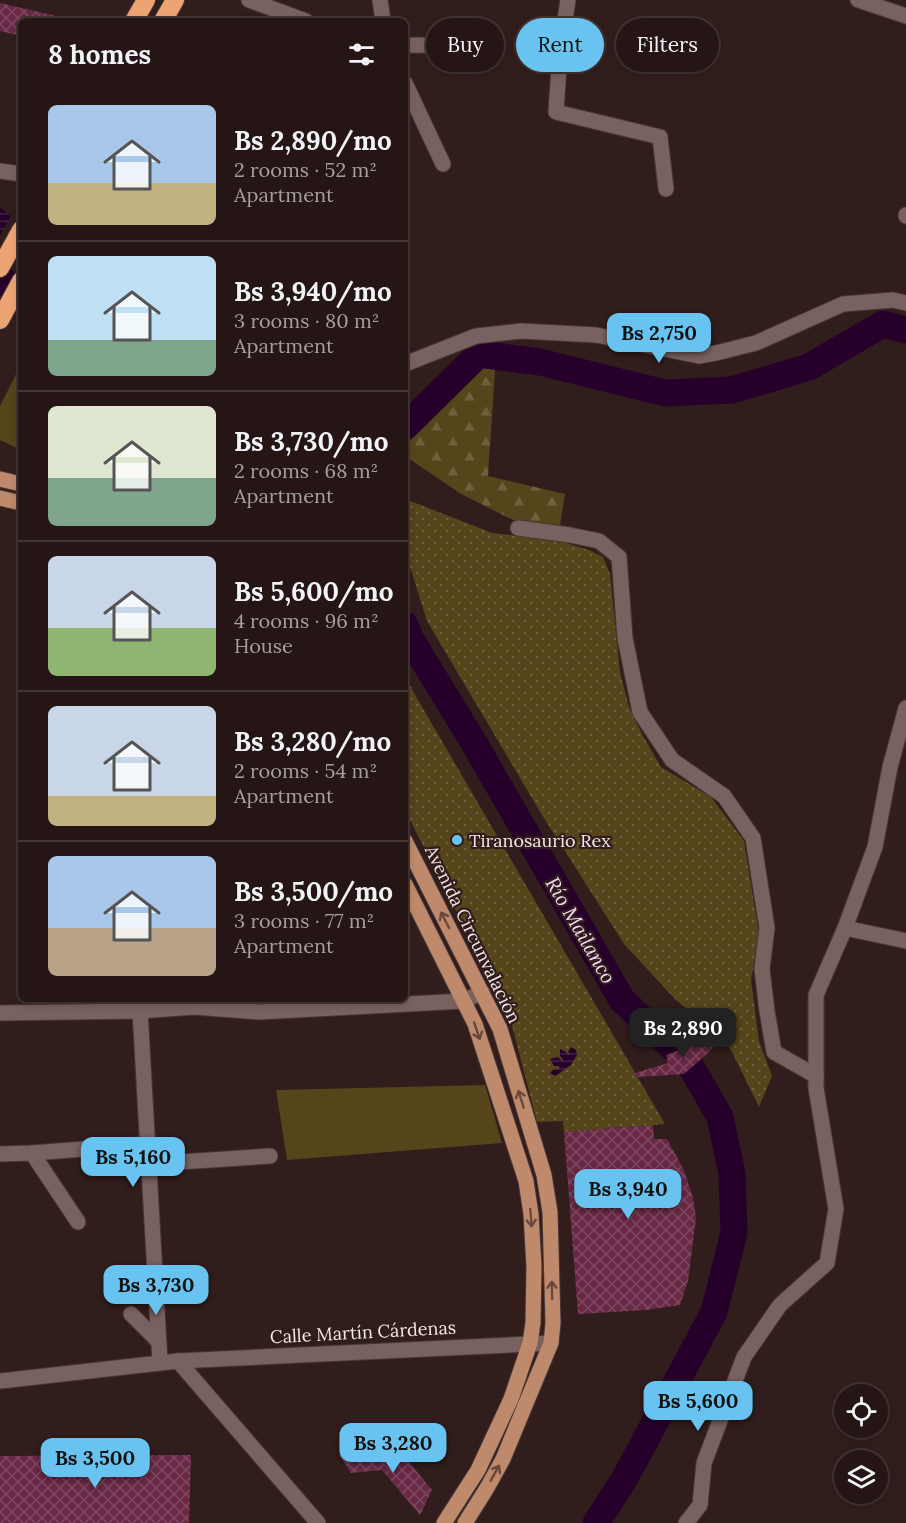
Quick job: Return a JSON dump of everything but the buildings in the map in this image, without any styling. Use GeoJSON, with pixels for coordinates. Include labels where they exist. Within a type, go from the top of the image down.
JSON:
{"type":"FeatureCollection","features":[{"type":"Feature","properties":{"kind":"highway"},"geometry":{"type":"LineString","coordinates":[[136,18],[146,0]]}},
{"type":"Feature","properties":{"kind":"highway"},"geometry":{"type":"LineString","coordinates":[[166,18],[175,0]]}},
{"type":"Feature","properties":{"kind":"highway"},"geometry":{"type":"LineString","coordinates":[[0,268],[18,235]]}},
{"type":"Feature","properties":{"kind":"highway"},"geometry":{"type":"LineString","coordinates":[[0,320],[18,287]]}},
{"type":"Feature","properties":{"kind":"main road"},"geometry":{"type":"LineString","coordinates":[[0,479],[18,483]]}},
{"type":"Feature","properties":{"kind":"main road"},"geometry":{"type":"LineString","coordinates":[[0,498],[18,502]]}},
{"type":"Feature","properties":{"kind":"main road","name":"Avenida Circunvalación"},"geometry":{"type":"LineString","coordinates":[[408,847],[500,1029],[544,1175],[550,1212],[553,1323],[550,1343],[503,1459],[465,1523]]}},
{"type":"Feature","properties":{"kind":"main road","name":"Avenida Circunvalación"},"geometry":{"type":"LineString","coordinates":[[408,890],[475,1024],[526,1181],[531,1214],[534,1267],[533,1323],[530,1343],[511,1400],[478,1470],[444,1523]]}},
{"type":"Feature","properties":{"kind":"street"},"geometry":{"type":"LineString","coordinates":[[249,0],[298,18]]}},
{"type":"Feature","properties":{"kind":"street"},"geometry":{"type":"LineString","coordinates":[[380,0],[383,18]]}},
{"type":"Feature","properties":{"kind":"street"},"geometry":{"type":"LineString","coordinates":[[568,0],[560,52],[556,112],[660,137],[666,189]]}},
{"type":"Feature","properties":{"kind":"street"},"geometry":{"type":"LineString","coordinates":[[858,0],[906,16]]}},
{"type":"Feature","properties":{"kind":"street"},"geometry":{"type":"LineString","coordinates":[[408,45],[426,45]]}},
{"type":"Feature","properties":{"kind":"street"},"geometry":{"type":"LineString","coordinates":[[408,89],[443,164]]}},
{"type":"Feature","properties":{"kind":"street"},"geometry":{"type":"LineString","coordinates":[[0,171],[18,174]]}},
{"type":"Feature","properties":{"kind":"street"},"geometry":{"type":"LineString","coordinates":[[408,363],[476,336],[520,331],[596,335],[699,356],[756,343],[843,304],[893,300],[906,303]]}},
{"type":"Feature","properties":{"kind":"street"},"geometry":{"type":"LineString","coordinates":[[518,528],[599,541],[619,557],[625,638],[640,712],[672,760],[724,796],[753,838],[767,928],[762,969],[774,1052],[816,1076]]}},
{"type":"Feature","properties":{"kind":"street"},"geometry":{"type":"LineString","coordinates":[[687,1523],[700,1505],[704,1463],[744,1357],[780,1305],[827,1263],[836,1209],[816,1088],[816,995],[845,928],[875,847],[890,767],[906,708]]}},
{"type":"Feature","properties":{"kind":"street"},"geometry":{"type":"LineString","coordinates":[[845,928],[906,941]]}},
{"type":"Feature","properties":{"kind":"street"},"geometry":{"type":"LineString","coordinates":[[0,1013],[194,1008],[259,1012],[464,1001],[482,992]]}},
{"type":"Feature","properties":{"kind":"street"},"geometry":{"type":"LineString","coordinates":[[140,1011],[160,1362]]}},
{"type":"Feature","properties":{"kind":"street"},"geometry":{"type":"LineString","coordinates":[[512,1139],[532,1136]]}},
{"type":"Feature","properties":{"kind":"street"},"geometry":{"type":"LineString","coordinates":[[0,1154],[147,1144]]}},
{"type":"Feature","properties":{"kind":"street"},"geometry":{"type":"LineString","coordinates":[[32,1153],[78,1222]]}},
{"type":"Feature","properties":{"kind":"street"},"geometry":{"type":"LineString","coordinates":[[149,1164],[270,1156]]}},
{"type":"Feature","properties":{"kind":"street"},"geometry":{"type":"LineString","coordinates":[[131,1314],[158,1341]]}},
{"type":"Feature","properties":{"kind":"street","name":"Calle Martín Cárdenas"},"geometry":{"type":"LineString","coordinates":[[0,1381],[160,1362],[550,1343]]}},
{"type":"Feature","properties":{"kind":"street"},"geometry":{"type":"LineString","coordinates":[[178,1361],[318,1523]]}},
{"type":"Feature","properties":{"kind":"green space"},"geometry":{"type":"Polygon","coordinates":[[[479,354],[496,356],[488,476],[565,494],[560,525],[513,520],[461,494],[408,458],[408,424],[479,354]]]}},
{"type":"Feature","properties":{"kind":"green space"},"geometry":{"type":"Polygon","coordinates":[[[18,370],[18,449],[0,440],[0,406],[18,370]]]}},
{"type":"Feature","properties":{"kind":"green space"},"geometry":{"type":"Polygon","coordinates":[[[408,500],[492,533],[555,540],[589,550],[603,557],[610,574],[620,672],[629,707],[643,736],[661,767],[711,797],[744,841],[759,934],[751,980],[759,1041],[772,1076],[759,1107],[721,1034],[713,1025],[697,1018],[674,998],[624,944],[542,815],[427,621],[408,561],[408,500]]]}},
{"type":"Feature","properties":{"kind":"green space"},"geometry":{"type":"Polygon","coordinates":[[[408,682],[665,1124],[564,1132],[563,1121],[537,1122],[510,1018],[408,816],[408,682]]]}},
{"type":"Feature","properties":{"kind":"green space"},"geometry":{"type":"Polygon","coordinates":[[[485,1085],[502,1143],[287,1160],[276,1090],[485,1085]]]}},
{"type":"Feature","properties":{"kind":"shaded area"},"geometry":{"type":"Polygon","coordinates":[[[0,208],[11,216],[0,235],[0,208]]]}},
{"type":"Feature","properties":{"kind":"shaded area"},"geometry":{"type":"Polygon","coordinates":[[[571,1047],[576,1050],[577,1055],[571,1065],[555,1076],[550,1073],[554,1069],[559,1069],[559,1066],[554,1066],[550,1059],[558,1057],[562,1061],[560,1049],[568,1055],[571,1047]]]}},
{"type":"Feature","properties":{"kind":"waterway","name":"Río Mailanco"},"geometry":{"type":"LineString","coordinates":[[0,278],[18,293]]}},
{"type":"Feature","properties":{"kind":"waterway"},"geometry":{"type":"LineString","coordinates":[[408,424],[479,354],[540,362],[665,393],[732,390],[809,367],[883,324],[906,330]]}},
{"type":"Feature","properties":{"kind":"waterway","name":"Río Mailanco"},"geometry":{"type":"LineString","coordinates":[[408,633],[622,1000],[689,1063],[720,1117],[732,1174],[734,1233],[714,1312],[625,1478],[596,1523]]}},
{"type":"Feature","properties":{"kind":"place","name":"Tiranosaurio Rex"},"geometry":{"type":"Point","coordinates":[457,840]}}]}
